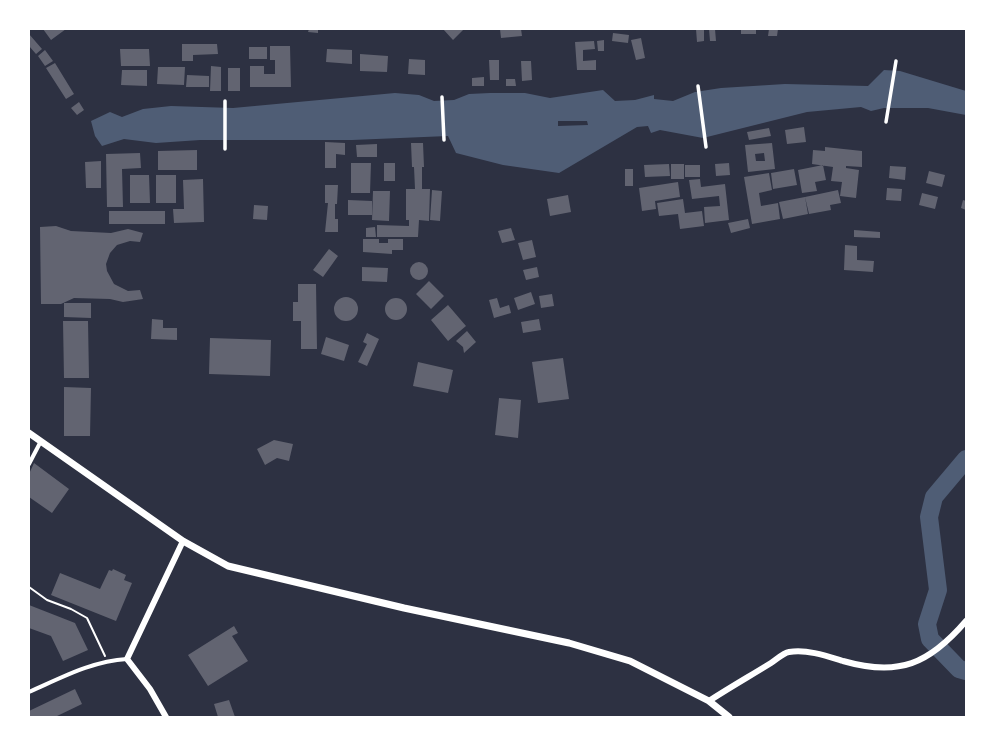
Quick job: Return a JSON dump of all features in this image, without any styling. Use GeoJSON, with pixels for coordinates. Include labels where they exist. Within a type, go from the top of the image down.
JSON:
{"type":"FeatureCollection","features":[{"type":"Feature","properties":{"kind":"main road"},"geometry":{"type":"LineString","coordinates":[[29,433],[183,541],[228,566],[404,608],[569,643],[630,661],[708,701],[729,717]]}},
{"type":"Feature","properties":{"kind":"street"},"geometry":{"type":"LineString","coordinates":[[886,122],[896,60]]}},
{"type":"Feature","properties":{"kind":"street"},"geometry":{"type":"LineString","coordinates":[[698,86],[706,147]]}},
{"type":"Feature","properties":{"kind":"street"},"geometry":{"type":"LineString","coordinates":[[442,97],[444,140]]}},
{"type":"Feature","properties":{"kind":"street"},"geometry":{"type":"LineString","coordinates":[[225,101],[226,149]]}},
{"type":"Feature","properties":{"kind":"street"},"geometry":{"type":"LineString","coordinates":[[29,464],[41,441]]}},
{"type":"Feature","properties":{"kind":"street"},"geometry":{"type":"LineString","coordinates":[[127,659],[183,541]]}},
{"type":"Feature","properties":{"kind":"street"},"geometry":{"type":"LineString","coordinates":[[708,701],[788,652],[820,654],[860,666],[885,669],[908,665],[932,654],[951,638],[966,621]]}},
{"type":"Feature","properties":{"kind":"street"},"geometry":{"type":"LineString","coordinates":[[29,692],[107,660],[127,659]]}},
{"type":"Feature","properties":{"kind":"street"},"geometry":{"type":"LineString","coordinates":[[127,659],[150,689],[166,717]]}},
{"type":"Feature","properties":{"kind":"path"},"geometry":{"type":"LineString","coordinates":[[29,587],[48,600],[71,609],[87,618],[107,660]]}},
{"type":"Feature","properties":{"kind":"water"},"geometry":{"type":"Polygon","coordinates":[[[884,70],[900,71],[966,91],[966,115],[928,108],[884,108],[871,111],[861,107],[807,112],[703,138],[660,130],[651,133],[648,126],[637,127],[559,173],[503,165],[456,153],[448,136],[352,140],[200,140],[156,143],[124,139],[102,146],[95,136],[91,121],[110,112],[122,117],[143,109],[171,106],[233,108],[395,93],[419,95],[434,101],[454,100],[469,94],[525,93],[550,98],[603,90],[615,101],[635,100],[654,95],[654,99],[673,101],[695,92],[721,88],[785,84],[868,86],[884,70]],[[558,121],[558,126],[588,125],[587,121],[558,121]]]}},
{"type":"Feature","properties":{"kind":"building"},"geometry":{"type":"Polygon","coordinates":[[[43,29],[66,29],[51,40],[43,29]]]}},
{"type":"Feature","properties":{"kind":"building"},"geometry":{"type":"Polygon","coordinates":[[[309,29],[318,29],[318,33],[308,32],[309,29]]]}},
{"type":"Feature","properties":{"kind":"building"},"geometry":{"type":"Polygon","coordinates":[[[443,29],[464,29],[453,40],[443,29]]]}},
{"type":"Feature","properties":{"kind":"building"},"geometry":{"type":"Polygon","coordinates":[[[500,29],[521,29],[522,36],[501,38],[500,29]]]}},
{"type":"Feature","properties":{"kind":"building"},"geometry":{"type":"Polygon","coordinates":[[[696,29],[704,29],[704,41],[697,42],[696,29]]]}},
{"type":"Feature","properties":{"kind":"building"},"geometry":{"type":"Polygon","coordinates":[[[709,29],[715,29],[716,41],[710,41],[709,29]]]}},
{"type":"Feature","properties":{"kind":"building"},"geometry":{"type":"Polygon","coordinates":[[[741,29],[756,30],[756,34],[741,34],[741,29]]]}},
{"type":"Feature","properties":{"kind":"building"},"geometry":{"type":"Polygon","coordinates":[[[769,29],[778,29],[777,36],[768,36],[769,29]]]}},
{"type":"Feature","properties":{"kind":"building"},"geometry":{"type":"Polygon","coordinates":[[[613,33],[629,35],[628,43],[612,41],[613,33]]]}},
{"type":"Feature","properties":{"kind":"building"},"geometry":{"type":"Polygon","coordinates":[[[29,34],[42,49],[36,54],[29,46],[29,34]]]}},
{"type":"Feature","properties":{"kind":"building"},"geometry":{"type":"Polygon","coordinates":[[[641,38],[645,58],[636,60],[631,40],[641,38]]]}},
{"type":"Feature","properties":{"kind":"building"},"geometry":{"type":"Polygon","coordinates":[[[604,40],[604,51],[598,51],[597,41],[604,40]]]}},
{"type":"Feature","properties":{"kind":"building"},"geometry":{"type":"Polygon","coordinates":[[[594,41],[595,49],[583,50],[583,61],[596,60],[596,70],[577,70],[575,42],[594,41]]]}},
{"type":"Feature","properties":{"kind":"building"},"geometry":{"type":"Polygon","coordinates":[[[182,44],[217,44],[218,54],[193,55],[193,61],[182,61],[182,44]]]}},
{"type":"Feature","properties":{"kind":"building"},"geometry":{"type":"Polygon","coordinates":[[[270,46],[290,46],[291,87],[250,87],[250,66],[264,66],[264,74],[275,74],[275,60],[270,60],[270,46]]]}},
{"type":"Feature","properties":{"kind":"building"},"geometry":{"type":"Polygon","coordinates":[[[249,47],[267,47],[267,59],[249,59],[249,47]]]}},
{"type":"Feature","properties":{"kind":"building"},"geometry":{"type":"Polygon","coordinates":[[[120,49],[149,49],[150,66],[121,66],[120,49]]]}},
{"type":"Feature","properties":{"kind":"building"},"geometry":{"type":"Polygon","coordinates":[[[327,49],[352,50],[352,64],[326,62],[327,49]]]}},
{"type":"Feature","properties":{"kind":"building"},"geometry":{"type":"Polygon","coordinates":[[[45,50],[53,61],[45,66],[38,56],[45,50]]]}},
{"type":"Feature","properties":{"kind":"building"},"geometry":{"type":"Polygon","coordinates":[[[360,54],[388,56],[387,72],[360,71],[360,54]]]}},
{"type":"Feature","properties":{"kind":"building"},"geometry":{"type":"Polygon","coordinates":[[[409,59],[425,60],[425,75],[408,74],[409,59]]]}},
{"type":"Feature","properties":{"kind":"building"},"geometry":{"type":"Polygon","coordinates":[[[489,60],[499,60],[499,80],[490,80],[489,60]]]}},
{"type":"Feature","properties":{"kind":"building"},"geometry":{"type":"Polygon","coordinates":[[[521,61],[531,61],[532,80],[522,81],[521,61]]]}},
{"type":"Feature","properties":{"kind":"building"},"geometry":{"type":"Polygon","coordinates":[[[55,63],[74,94],[66,99],[46,68],[55,63]]]}},
{"type":"Feature","properties":{"kind":"building"},"geometry":{"type":"Polygon","coordinates":[[[211,66],[221,67],[221,91],[210,91],[211,66]]]}},
{"type":"Feature","properties":{"kind":"building"},"geometry":{"type":"Polygon","coordinates":[[[158,67],[185,67],[184,85],[157,84],[158,67]]]}},
{"type":"Feature","properties":{"kind":"building"},"geometry":{"type":"Polygon","coordinates":[[[228,68],[240,68],[240,91],[228,91],[228,68]]]}},
{"type":"Feature","properties":{"kind":"building"},"geometry":{"type":"Polygon","coordinates":[[[122,70],[147,70],[147,86],[121,85],[122,70]]]}},
{"type":"Feature","properties":{"kind":"building"},"geometry":{"type":"Polygon","coordinates":[[[187,75],[209,76],[209,87],[186,87],[187,75]]]}},
{"type":"Feature","properties":{"kind":"building"},"geometry":{"type":"Polygon","coordinates":[[[484,77],[484,86],[472,86],[472,78],[484,77]]]}},
{"type":"Feature","properties":{"kind":"building"},"geometry":{"type":"Polygon","coordinates":[[[506,79],[515,79],[516,86],[506,86],[506,79]]]}},
{"type":"Feature","properties":{"kind":"building"},"geometry":{"type":"Polygon","coordinates":[[[79,102],[84,110],[77,115],[71,108],[79,102]]]}},
{"type":"Feature","properties":{"kind":"building"},"geometry":{"type":"Polygon","coordinates":[[[804,127],[806,142],[787,144],[785,130],[804,127]]]}},
{"type":"Feature","properties":{"kind":"building"},"geometry":{"type":"Polygon","coordinates":[[[769,128],[771,136],[749,140],[747,132],[769,128]]]}},
{"type":"Feature","properties":{"kind":"building"},"geometry":{"type":"Polygon","coordinates":[[[325,142],[345,143],[345,155],[336,154],[336,168],[325,168],[325,142]]]}},
{"type":"Feature","properties":{"kind":"building"},"geometry":{"type":"Polygon","coordinates":[[[411,143],[423,143],[424,167],[422,167],[422,189],[430,189],[429,221],[419,220],[418,237],[377,237],[377,225],[409,226],[409,220],[406,220],[406,189],[415,189],[411,143]]]}},
{"type":"Feature","properties":{"kind":"building"},"geometry":{"type":"Polygon","coordinates":[[[772,143],[775,169],[748,172],[745,145],[772,143]],[[764,153],[755,154],[756,161],[765,161],[764,153]]]}},
{"type":"Feature","properties":{"kind":"building"},"geometry":{"type":"Polygon","coordinates":[[[377,144],[377,157],[357,157],[356,145],[377,144]]]}},
{"type":"Feature","properties":{"kind":"building"},"geometry":{"type":"Polygon","coordinates":[[[825,147],[862,151],[862,167],[846,166],[846,168],[859,170],[856,198],[840,196],[842,182],[831,181],[833,167],[812,164],[813,150],[825,151],[825,147]]]}},
{"type":"Feature","properties":{"kind":"building"},"geometry":{"type":"Polygon","coordinates":[[[197,150],[197,170],[158,170],[158,151],[197,150]]]}},
{"type":"Feature","properties":{"kind":"building"},"geometry":{"type":"Polygon","coordinates":[[[140,153],[141,168],[122,169],[123,207],[107,207],[106,154],[140,153]]]}},
{"type":"Feature","properties":{"kind":"building"},"geometry":{"type":"Polygon","coordinates":[[[101,161],[101,188],[86,188],[85,162],[101,161]]]}},
{"type":"Feature","properties":{"kind":"building"},"geometry":{"type":"Polygon","coordinates":[[[351,163],[371,163],[370,193],[351,193],[351,163]]]}},
{"type":"Feature","properties":{"kind":"building"},"geometry":{"type":"Polygon","coordinates":[[[384,163],[395,163],[395,181],[384,181],[384,163]]]}},
{"type":"Feature","properties":{"kind":"building"},"geometry":{"type":"Polygon","coordinates":[[[729,163],[730,175],[716,176],[715,164],[729,163]]]}},
{"type":"Feature","properties":{"kind":"building"},"geometry":{"type":"Polygon","coordinates":[[[669,164],[670,176],[645,177],[644,165],[669,164]]]}},
{"type":"Feature","properties":{"kind":"building"},"geometry":{"type":"Polygon","coordinates":[[[671,164],[684,164],[684,179],[671,179],[671,164]]]}},
{"type":"Feature","properties":{"kind":"building"},"geometry":{"type":"Polygon","coordinates":[[[685,165],[700,165],[700,177],[685,177],[685,165]]]}},
{"type":"Feature","properties":{"kind":"building"},"geometry":{"type":"Polygon","coordinates":[[[823,165],[826,180],[815,182],[817,191],[802,193],[798,170],[823,165]]]}},
{"type":"Feature","properties":{"kind":"building"},"geometry":{"type":"Polygon","coordinates":[[[890,166],[906,167],[905,180],[889,178],[890,166]]]}},
{"type":"Feature","properties":{"kind":"building"},"geometry":{"type":"Polygon","coordinates":[[[625,169],[633,169],[633,186],[625,186],[625,169]]]}},
{"type":"Feature","properties":{"kind":"building"},"geometry":{"type":"Polygon","coordinates":[[[794,169],[797,185],[773,189],[771,173],[794,169]]]}},
{"type":"Feature","properties":{"kind":"building"},"geometry":{"type":"Polygon","coordinates":[[[929,171],[945,175],[942,187],[926,183],[929,171]]]}},
{"type":"Feature","properties":{"kind":"building"},"geometry":{"type":"Polygon","coordinates":[[[769,173],[772,190],[759,193],[761,206],[778,203],[780,219],[752,224],[744,177],[769,173]]]}},
{"type":"Feature","properties":{"kind":"building"},"geometry":{"type":"Polygon","coordinates":[[[130,175],[149,175],[150,203],[130,203],[130,175]]]}},
{"type":"Feature","properties":{"kind":"building"},"geometry":{"type":"Polygon","coordinates":[[[156,175],[176,175],[176,203],[156,203],[156,175]]]}},
{"type":"Feature","properties":{"kind":"building"},"geometry":{"type":"Polygon","coordinates":[[[203,179],[204,222],[174,223],[173,209],[184,209],[183,180],[203,179]]]}},
{"type":"Feature","properties":{"kind":"building"},"geometry":{"type":"Polygon","coordinates":[[[700,179],[701,187],[725,184],[729,220],[705,223],[704,207],[720,206],[719,196],[692,199],[689,180],[700,179]]]}},
{"type":"Feature","properties":{"kind":"building"},"geometry":{"type":"Polygon","coordinates":[[[678,182],[680,197],[655,201],[656,209],[642,211],[639,188],[678,182]]]}},
{"type":"Feature","properties":{"kind":"building"},"geometry":{"type":"Polygon","coordinates":[[[325,185],[338,185],[337,204],[335,204],[335,219],[338,219],[338,232],[325,232],[328,203],[325,203],[325,185]]]}},
{"type":"Feature","properties":{"kind":"building"},"geometry":{"type":"Polygon","coordinates":[[[887,188],[902,189],[901,201],[886,200],[887,188]]]}},
{"type":"Feature","properties":{"kind":"building"},"geometry":{"type":"Polygon","coordinates":[[[432,190],[442,191],[440,221],[430,220],[432,190]]]}},
{"type":"Feature","properties":{"kind":"building"},"geometry":{"type":"Polygon","coordinates":[[[838,190],[841,203],[830,205],[831,210],[809,214],[805,197],[838,190]]]}},
{"type":"Feature","properties":{"kind":"building"},"geometry":{"type":"Polygon","coordinates":[[[373,191],[390,191],[389,221],[372,220],[373,191]]]}},
{"type":"Feature","properties":{"kind":"building"},"geometry":{"type":"Polygon","coordinates":[[[922,193],[938,197],[935,209],[919,205],[922,193]]]}},
{"type":"Feature","properties":{"kind":"building"},"geometry":{"type":"Polygon","coordinates":[[[568,195],[571,212],[550,216],[547,199],[568,195]]]}},
{"type":"Feature","properties":{"kind":"building"},"geometry":{"type":"Polygon","coordinates":[[[805,197],[808,214],[783,219],[779,202],[805,197]]]}},
{"type":"Feature","properties":{"kind":"building"},"geometry":{"type":"Polygon","coordinates":[[[683,199],[685,213],[702,211],[704,226],[680,229],[678,214],[659,216],[657,203],[683,199]]]}},
{"type":"Feature","properties":{"kind":"building"},"geometry":{"type":"Polygon","coordinates":[[[348,200],[372,201],[372,215],[348,215],[348,200]]]}},
{"type":"Feature","properties":{"kind":"building"},"geometry":{"type":"Polygon","coordinates":[[[963,200],[966,201],[966,210],[961,208],[963,200]]]}},
{"type":"Feature","properties":{"kind":"building"},"geometry":{"type":"Polygon","coordinates":[[[254,205],[268,206],[267,220],[253,219],[254,205]]]}},
{"type":"Feature","properties":{"kind":"building"},"geometry":{"type":"Polygon","coordinates":[[[109,211],[165,211],[165,224],[109,224],[109,211]]]}},
{"type":"Feature","properties":{"kind":"building"},"geometry":{"type":"Polygon","coordinates":[[[748,219],[750,228],[731,233],[728,223],[748,219]]]}},
{"type":"Feature","properties":{"kind":"building"},"geometry":{"type":"Polygon","coordinates":[[[56,226],[71,231],[111,233],[128,229],[143,233],[140,242],[130,241],[117,245],[110,253],[106,264],[107,271],[114,284],[128,291],[140,290],[143,299],[123,302],[110,299],[74,298],[61,304],[41,304],[40,227],[56,226]]]}},
{"type":"Feature","properties":{"kind":"building"},"geometry":{"type":"Polygon","coordinates":[[[375,227],[376,237],[366,237],[366,228],[375,227]]]}},
{"type":"Feature","properties":{"kind":"building"},"geometry":{"type":"Polygon","coordinates":[[[511,228],[515,240],[502,243],[498,231],[511,228]]]}},
{"type":"Feature","properties":{"kind":"building"},"geometry":{"type":"Polygon","coordinates":[[[854,230],[880,232],[880,238],[854,237],[854,230]]]}},
{"type":"Feature","properties":{"kind":"building"},"geometry":{"type":"Polygon","coordinates":[[[363,239],[379,239],[379,243],[388,243],[388,239],[403,239],[403,250],[392,250],[392,254],[363,252],[363,239]]]}},
{"type":"Feature","properties":{"kind":"building"},"geometry":{"type":"Polygon","coordinates":[[[532,240],[536,257],[523,260],[518,243],[532,240]]]}},
{"type":"Feature","properties":{"kind":"building"},"geometry":{"type":"Polygon","coordinates":[[[845,245],[857,246],[857,260],[874,261],[873,272],[844,270],[845,245]]]}},
{"type":"Feature","properties":{"kind":"building"},"geometry":{"type":"Polygon","coordinates":[[[329,249],[338,256],[323,277],[313,270],[329,249]]]}},
{"type":"Feature","properties":{"kind":"building"},"geometry":{"type":"Polygon","coordinates":[[[415,262],[423,262],[428,267],[426,278],[423,280],[415,280],[410,275],[410,267],[415,262]]]}},
{"type":"Feature","properties":{"kind":"building"},"geometry":{"type":"Polygon","coordinates":[[[362,267],[388,268],[387,282],[362,281],[362,267]]]}},
{"type":"Feature","properties":{"kind":"building"},"geometry":{"type":"Polygon","coordinates":[[[537,267],[539,277],[526,280],[523,270],[537,267]]]}},
{"type":"Feature","properties":{"kind":"building"},"geometry":{"type":"Polygon","coordinates":[[[429,281],[444,296],[431,309],[416,294],[429,281]]]}},
{"type":"Feature","properties":{"kind":"building"},"geometry":{"type":"Polygon","coordinates":[[[298,284],[316,284],[317,349],[301,349],[301,321],[293,321],[293,302],[298,302],[298,284]]]}},
{"type":"Feature","properties":{"kind":"building"},"geometry":{"type":"Polygon","coordinates":[[[531,292],[535,304],[518,310],[514,298],[531,292]]]}},
{"type":"Feature","properties":{"kind":"building"},"geometry":{"type":"Polygon","coordinates":[[[552,294],[554,306],[541,308],[539,296],[552,294]]]}},
{"type":"Feature","properties":{"kind":"building"},"geometry":{"type":"Polygon","coordinates":[[[346,297],[354,301],[358,309],[354,317],[346,321],[338,317],[334,309],[338,301],[346,297]]]}},
{"type":"Feature","properties":{"kind":"building"},"geometry":{"type":"Polygon","coordinates":[[[396,298],[404,301],[407,309],[404,317],[396,320],[388,317],[385,309],[388,301],[396,298]]]}},
{"type":"Feature","properties":{"kind":"building"},"geometry":{"type":"Polygon","coordinates":[[[497,298],[500,308],[509,305],[511,313],[494,318],[489,300],[497,298]]]}},
{"type":"Feature","properties":{"kind":"building"},"geometry":{"type":"Polygon","coordinates":[[[64,303],[91,303],[91,318],[64,317],[64,303]]]}},
{"type":"Feature","properties":{"kind":"building"},"geometry":{"type":"Polygon","coordinates":[[[448,305],[466,326],[448,341],[431,320],[448,305]]]}},
{"type":"Feature","properties":{"kind":"building"},"geometry":{"type":"Polygon","coordinates":[[[152,319],[163,320],[163,328],[177,328],[177,340],[151,339],[152,319]]]}},
{"type":"Feature","properties":{"kind":"building"},"geometry":{"type":"Polygon","coordinates":[[[539,319],[541,330],[523,333],[521,322],[539,319]]]}},
{"type":"Feature","properties":{"kind":"building"},"geometry":{"type":"Polygon","coordinates":[[[63,321],[88,321],[89,378],[64,378],[63,321]]]}},
{"type":"Feature","properties":{"kind":"building"},"geometry":{"type":"Polygon","coordinates":[[[467,331],[476,342],[464,353],[463,347],[456,341],[467,331]]]}},
{"type":"Feature","properties":{"kind":"building"},"geometry":{"type":"Polygon","coordinates":[[[367,333],[379,339],[367,366],[358,362],[367,344],[363,342],[367,333]]]}},
{"type":"Feature","properties":{"kind":"building"},"geometry":{"type":"Polygon","coordinates":[[[326,337],[349,345],[344,361],[321,354],[326,337]]]}},
{"type":"Feature","properties":{"kind":"building"},"geometry":{"type":"Polygon","coordinates":[[[210,338],[271,340],[270,376],[209,374],[210,338]]]}},
{"type":"Feature","properties":{"kind":"building"},"geometry":{"type":"Polygon","coordinates":[[[563,358],[569,399],[538,403],[532,362],[563,358]]]}},
{"type":"Feature","properties":{"kind":"building"},"geometry":{"type":"Polygon","coordinates":[[[418,362],[453,370],[448,393],[413,386],[418,362]]]}},
{"type":"Feature","properties":{"kind":"building"},"geometry":{"type":"Polygon","coordinates":[[[64,387],[91,388],[90,436],[64,436],[64,387]]]}},
{"type":"Feature","properties":{"kind":"building"},"geometry":{"type":"Polygon","coordinates":[[[499,398],[521,400],[518,438],[495,435],[499,398]]]}},
{"type":"Feature","properties":{"kind":"building"},"geometry":{"type":"Polygon","coordinates":[[[274,440],[293,444],[289,461],[277,458],[265,465],[257,449],[274,440]]]}},
{"type":"Feature","properties":{"kind":"building"},"geometry":{"type":"Polygon","coordinates":[[[34,463],[69,489],[52,513],[29,497],[29,474],[34,463]]]}},
{"type":"Feature","properties":{"kind":"building"},"geometry":{"type":"Polygon","coordinates":[[[113,569],[126,575],[124,580],[132,583],[116,621],[51,595],[60,573],[100,589],[109,570],[112,571],[113,569]]]}},
{"type":"Feature","properties":{"kind":"building"},"geometry":{"type":"Polygon","coordinates":[[[29,605],[75,623],[88,650],[63,661],[51,636],[29,628],[29,605]]]}},
{"type":"Feature","properties":{"kind":"building"},"geometry":{"type":"Polygon","coordinates":[[[234,626],[238,633],[232,636],[248,661],[208,686],[188,655],[234,626]]]}},
{"type":"Feature","properties":{"kind":"building"},"geometry":{"type":"Polygon","coordinates":[[[75,689],[82,704],[55,717],[29,717],[29,711],[75,689]]]}},
{"type":"Feature","properties":{"kind":"building"},"geometry":{"type":"Polygon","coordinates":[[[229,700],[235,717],[218,717],[214,704],[229,700]]]}},
{"type":"Feature","properties":{"kind":"waterway"},"geometry":{"type":"LineString","coordinates":[[966,459],[934,497],[929,517],[938,590],[927,624],[930,639],[959,669],[966,671]]}}]}
